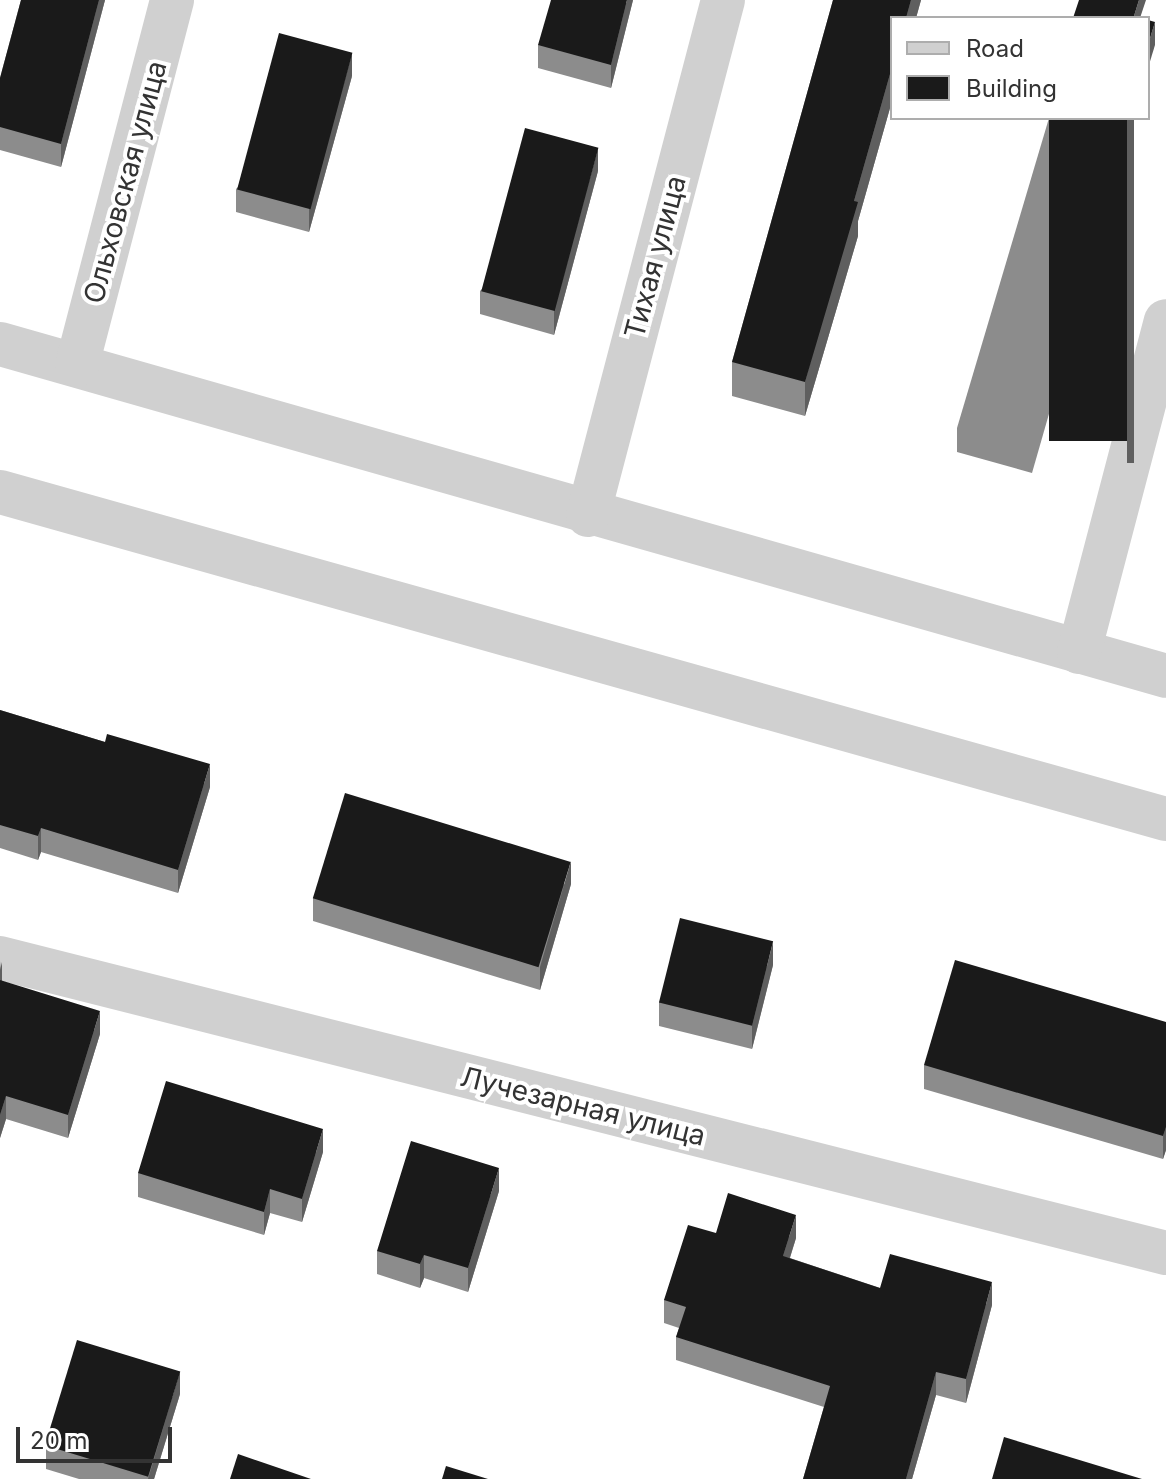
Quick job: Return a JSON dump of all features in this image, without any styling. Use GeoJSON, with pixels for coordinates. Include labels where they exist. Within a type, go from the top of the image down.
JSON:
{"type":"FeatureCollection","features":[{"type":"Feature","properties":{"kind":"street","name":"Ольховская улица"},"geometry":{"type":"LineString","coordinates":[[77,365],[172,0]]}},
{"type":"Feature","properties":{"kind":"street","name":"Тихая улица"},"geometry":{"type":"LineString","coordinates":[[588,515],[723,0]]}},
{"type":"Feature","properties":{"kind":"street"},"geometry":{"type":"LineString","coordinates":[[1079,652],[1166,321]]}},
{"type":"Feature","properties":{"kind":"street"},"geometry":{"type":"LineString","coordinates":[[0,344],[588,515],[1166,676]]}},
{"type":"Feature","properties":{"kind":"street"},"geometry":{"type":"LineString","coordinates":[[0,492],[1166,819]]}},
{"type":"Feature","properties":{"kind":"street","name":"Лучезарная улица"},"geometry":{"type":"LineString","coordinates":[[0,958],[1166,1253]]}},
{"type":"Feature","properties":{"kind":"building"},"geometry":{"type":"Polygon","coordinates":[[[21,0],[99,0],[61,144],[0,127],[0,78],[21,0]]]}},
{"type":"Feature","properties":{"kind":"building"},"geometry":{"type":"Polygon","coordinates":[[[551,0],[627,0],[611,65],[538,45],[551,0]]]}},
{"type":"Feature","properties":{"kind":"building"},"geometry":{"type":"Polygon","coordinates":[[[833,0],[911,0],[907,16],[890,16],[890,74],[854,201],[858,202],[805,382],[732,362],[833,0]]]}},
{"type":"Feature","properties":{"kind":"building"},"geometry":{"type":"Polygon","coordinates":[[[1079,0],[1139,0],[1134,16],[1074,16],[1079,0]]]}},
{"type":"Feature","properties":{"kind":"building"},"geometry":{"type":"Polygon","coordinates":[[[1150,21],[1155,22],[1150,38],[1150,21]]]}},
{"type":"Feature","properties":{"kind":"building"},"geometry":{"type":"Polygon","coordinates":[[[279,33],[352,53],[310,209],[237,189],[279,33]]]}},
{"type":"Feature","properties":{"kind":"building"},"geometry":{"type":"Polygon","coordinates":[[[1049,120],[1127,120],[1127,441],[1049,441],[1049,120]]]}},
{"type":"Feature","properties":{"kind":"building"},"geometry":{"type":"Polygon","coordinates":[[[525,128],[598,148],[555,311],[481,291],[525,128]]]}},
{"type":"Feature","properties":{"kind":"building"},"geometry":{"type":"Polygon","coordinates":[[[0,710],[105,742],[107,734],[210,764],[178,870],[41,828],[38,836],[0,825],[0,710]]]}},
{"type":"Feature","properties":{"kind":"building"},"geometry":{"type":"Polygon","coordinates":[[[345,793],[571,862],[539,967],[313,898],[345,793]]]}},
{"type":"Feature","properties":{"kind":"building"},"geometry":{"type":"Polygon","coordinates":[[[680,918],[773,941],[752,1026],[659,1002],[680,918]]]}},
{"type":"Feature","properties":{"kind":"building"},"geometry":{"type":"Polygon","coordinates":[[[955,960],[1166,1022],[1166,1127],[1163,1136],[924,1065],[955,960]]]}},
{"type":"Feature","properties":{"kind":"building"},"geometry":{"type":"Polygon","coordinates":[[[0,980],[100,1011],[68,1115],[6,1096],[0,1115],[0,980]]]}},
{"type":"Feature","properties":{"kind":"building"},"geometry":{"type":"Polygon","coordinates":[[[166,1081],[323,1129],[302,1199],[270,1189],[264,1212],[138,1173],[166,1081]]]}},
{"type":"Feature","properties":{"kind":"building"},"geometry":{"type":"Polygon","coordinates":[[[411,1141],[499,1168],[468,1268],[424,1255],[420,1264],[377,1251],[411,1141]]]}},
{"type":"Feature","properties":{"kind":"building"},"geometry":{"type":"Polygon","coordinates":[[[728,1193],[796,1215],[783,1256],[880,1288],[890,1254],[992,1282],[966,1379],[936,1372],[906,1479],[803,1479],[830,1386],[676,1337],[686,1307],[664,1300],[688,1225],[716,1233],[728,1193]]]}},
{"type":"Feature","properties":{"kind":"building"},"geometry":{"type":"Polygon","coordinates":[[[77,1340],[180,1372],[148,1477],[45,1445],[77,1340]]]}},
{"type":"Feature","properties":{"kind":"building"},"geometry":{"type":"Polygon","coordinates":[[[1004,1437],[1142,1479],[992,1479],[1004,1437]]]}},
{"type":"Feature","properties":{"kind":"building"},"geometry":{"type":"Polygon","coordinates":[[[238,1454],[311,1479],[230,1479],[238,1454]]]}},
{"type":"Feature","properties":{"kind":"building"},"geometry":{"type":"Polygon","coordinates":[[[446,1466],[488,1479],[442,1479],[446,1466]]]}}]}
